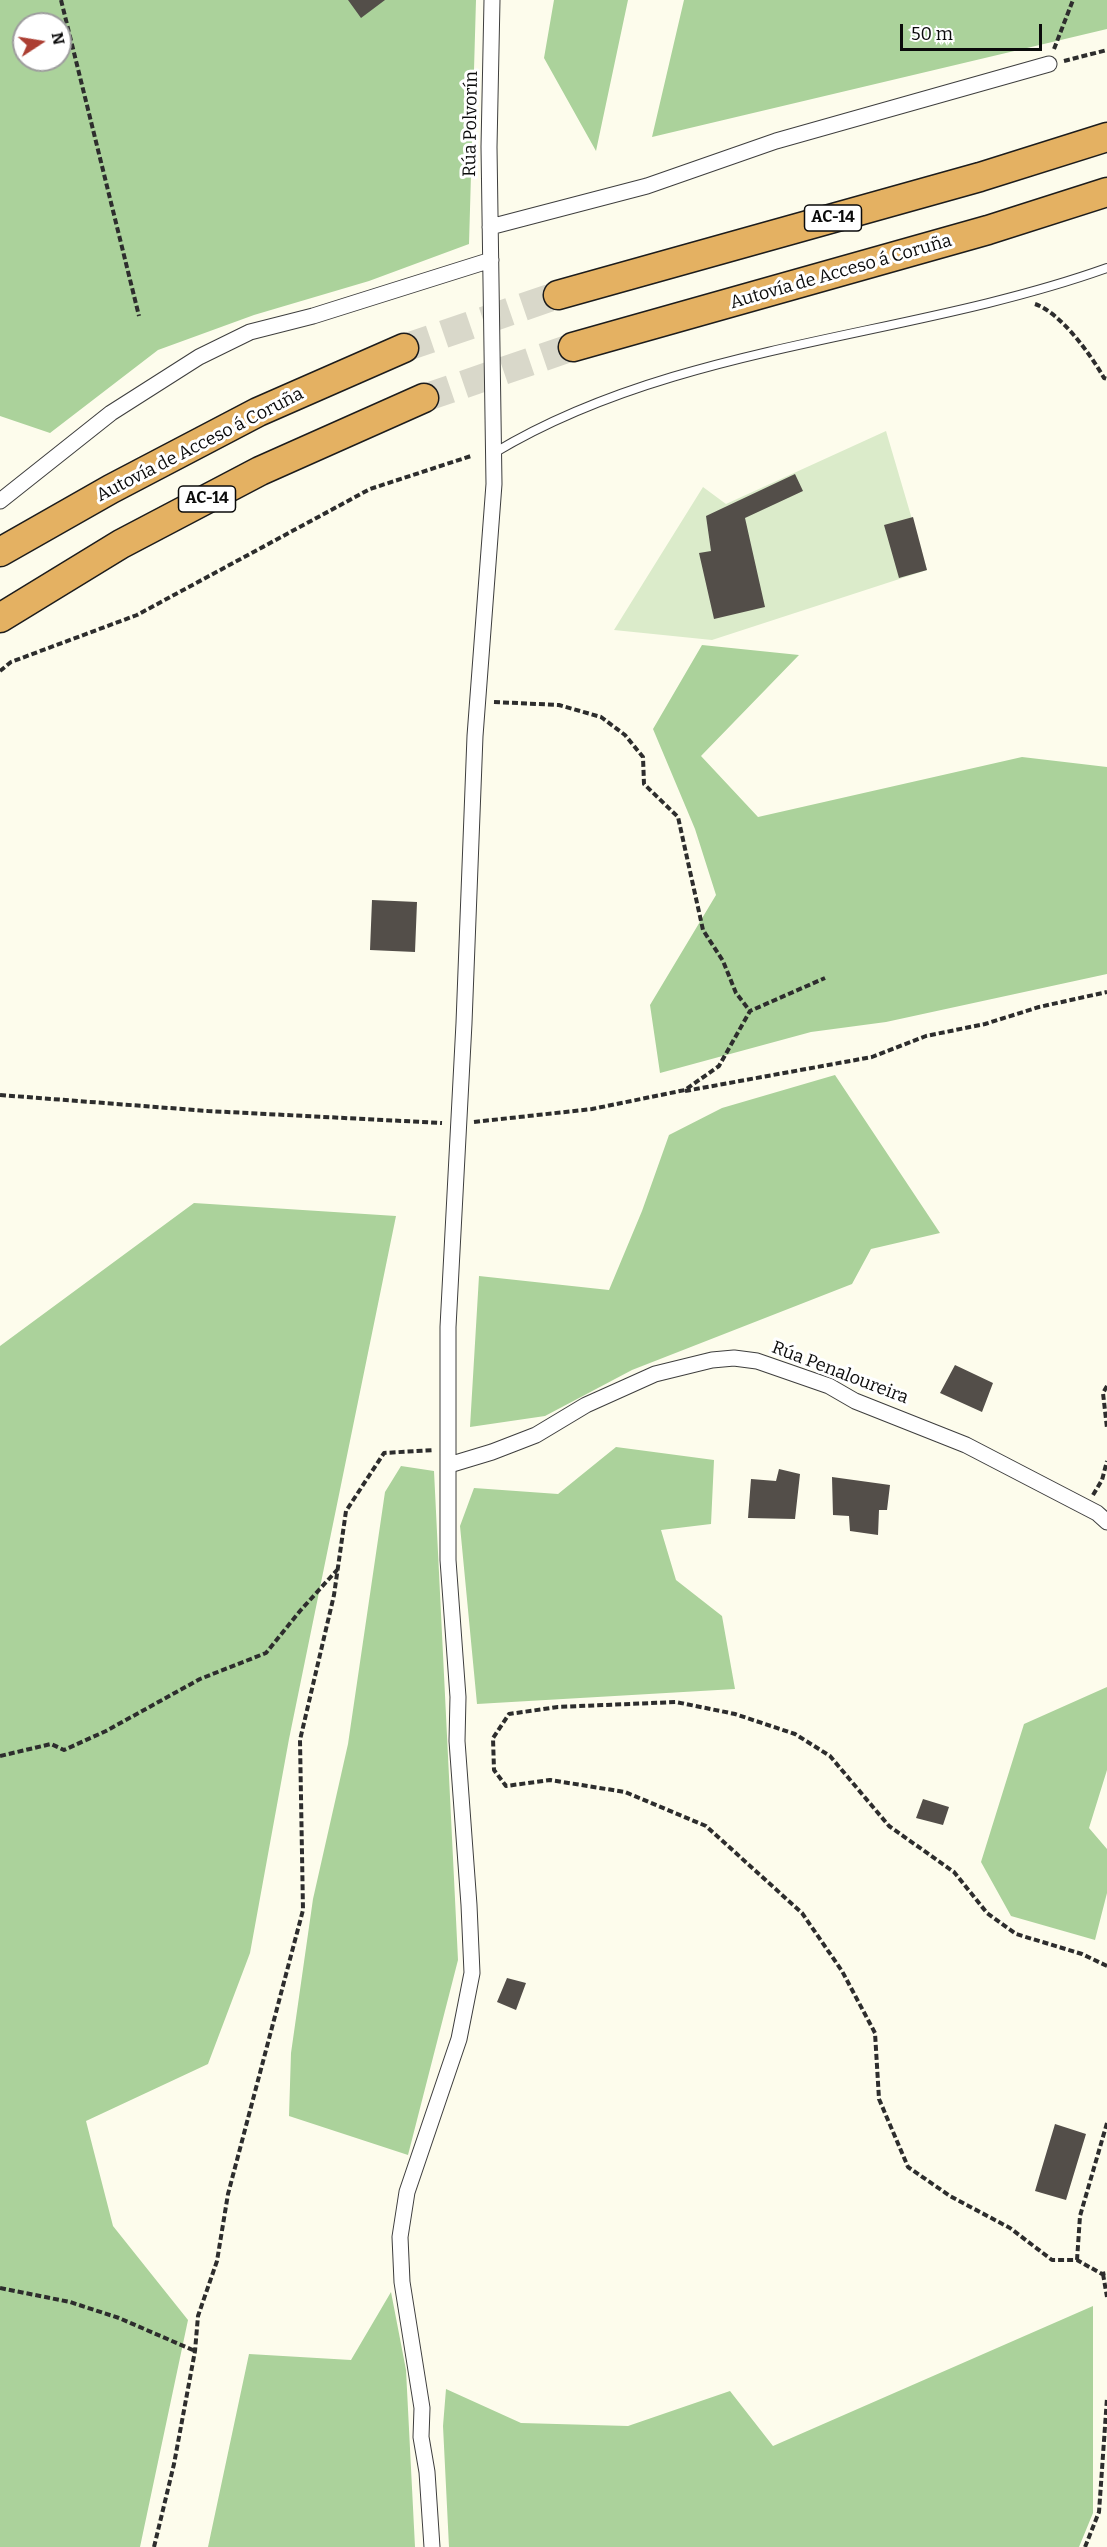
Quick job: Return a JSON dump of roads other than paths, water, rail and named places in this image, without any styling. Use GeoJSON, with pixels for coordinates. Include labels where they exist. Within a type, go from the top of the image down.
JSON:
{"type":"FeatureCollection","features":[{"type":"Feature","properties":{"kind":"highway","name":"AC-14"},"geometry":{"type":"LineString","coordinates":[[558,295],[980,177],[1107,137]]}},
{"type":"Feature","properties":{"kind":"highway","name":"Autovía de Acceso á Coruña"},"geometry":{"type":"LineString","coordinates":[[573,347],[988,230],[1107,192]]}},
{"type":"Feature","properties":{"kind":"highway","name":"Autovía de Acceso á Coruña"},"geometry":{"type":"LineString","coordinates":[[0,552],[111,489],[258,412],[404,348]]}},
{"type":"Feature","properties":{"kind":"highway","name":"AC-14"},"geometry":{"type":"LineString","coordinates":[[0,618],[121,543],[260,471],[424,398]]}},
{"type":"Feature","properties":{"kind":"street","name":"Rúa Polvorín"},"geometry":{"type":"LineString","coordinates":[[432,2547],[427,2472],[421,2437],[422,2408],[402,2283],[400,2237],[407,2192],[425,2146],[459,2039],[472,1973],[457,1741],[458,1697],[448,1560],[447,1327],[454,1229],[477,702],[494,483],[489,147],[492,0]]}},
{"type":"Feature","properties":{"kind":"street"},"geometry":{"type":"LineString","coordinates":[[490,227],[647,186],[776,141],[1049,64]]}},
{"type":"Feature","properties":{"kind":"street"},"geometry":{"type":"LineString","coordinates":[[0,501],[111,413],[199,357],[250,332],[313,316],[491,254]]}},
{"type":"Feature","properties":{"kind":"street","name":"Rúa Penaloureira"},"geometry":{"type":"LineString","coordinates":[[449,1465],[536,1435],[586,1405],[655,1374],[712,1360],[734,1358],[757,1361],[829,1386],[855,1401],[966,1445],[1097,1513],[1107,1522]]}},
{"type":"Feature","properties":{"kind":"lane"},"geometry":{"type":"LineString","coordinates":[[492,454],[525,434],[591,406],[693,371],[1008,299],[1107,268]]}},
{"type":"Feature","properties":{"kind":"tunnel"},"geometry":{"type":"LineString","coordinates":[[404,348],[558,295]]}},
{"type":"Feature","properties":{"kind":"tunnel"},"geometry":{"type":"LineString","coordinates":[[424,398],[573,347]]}}]}
